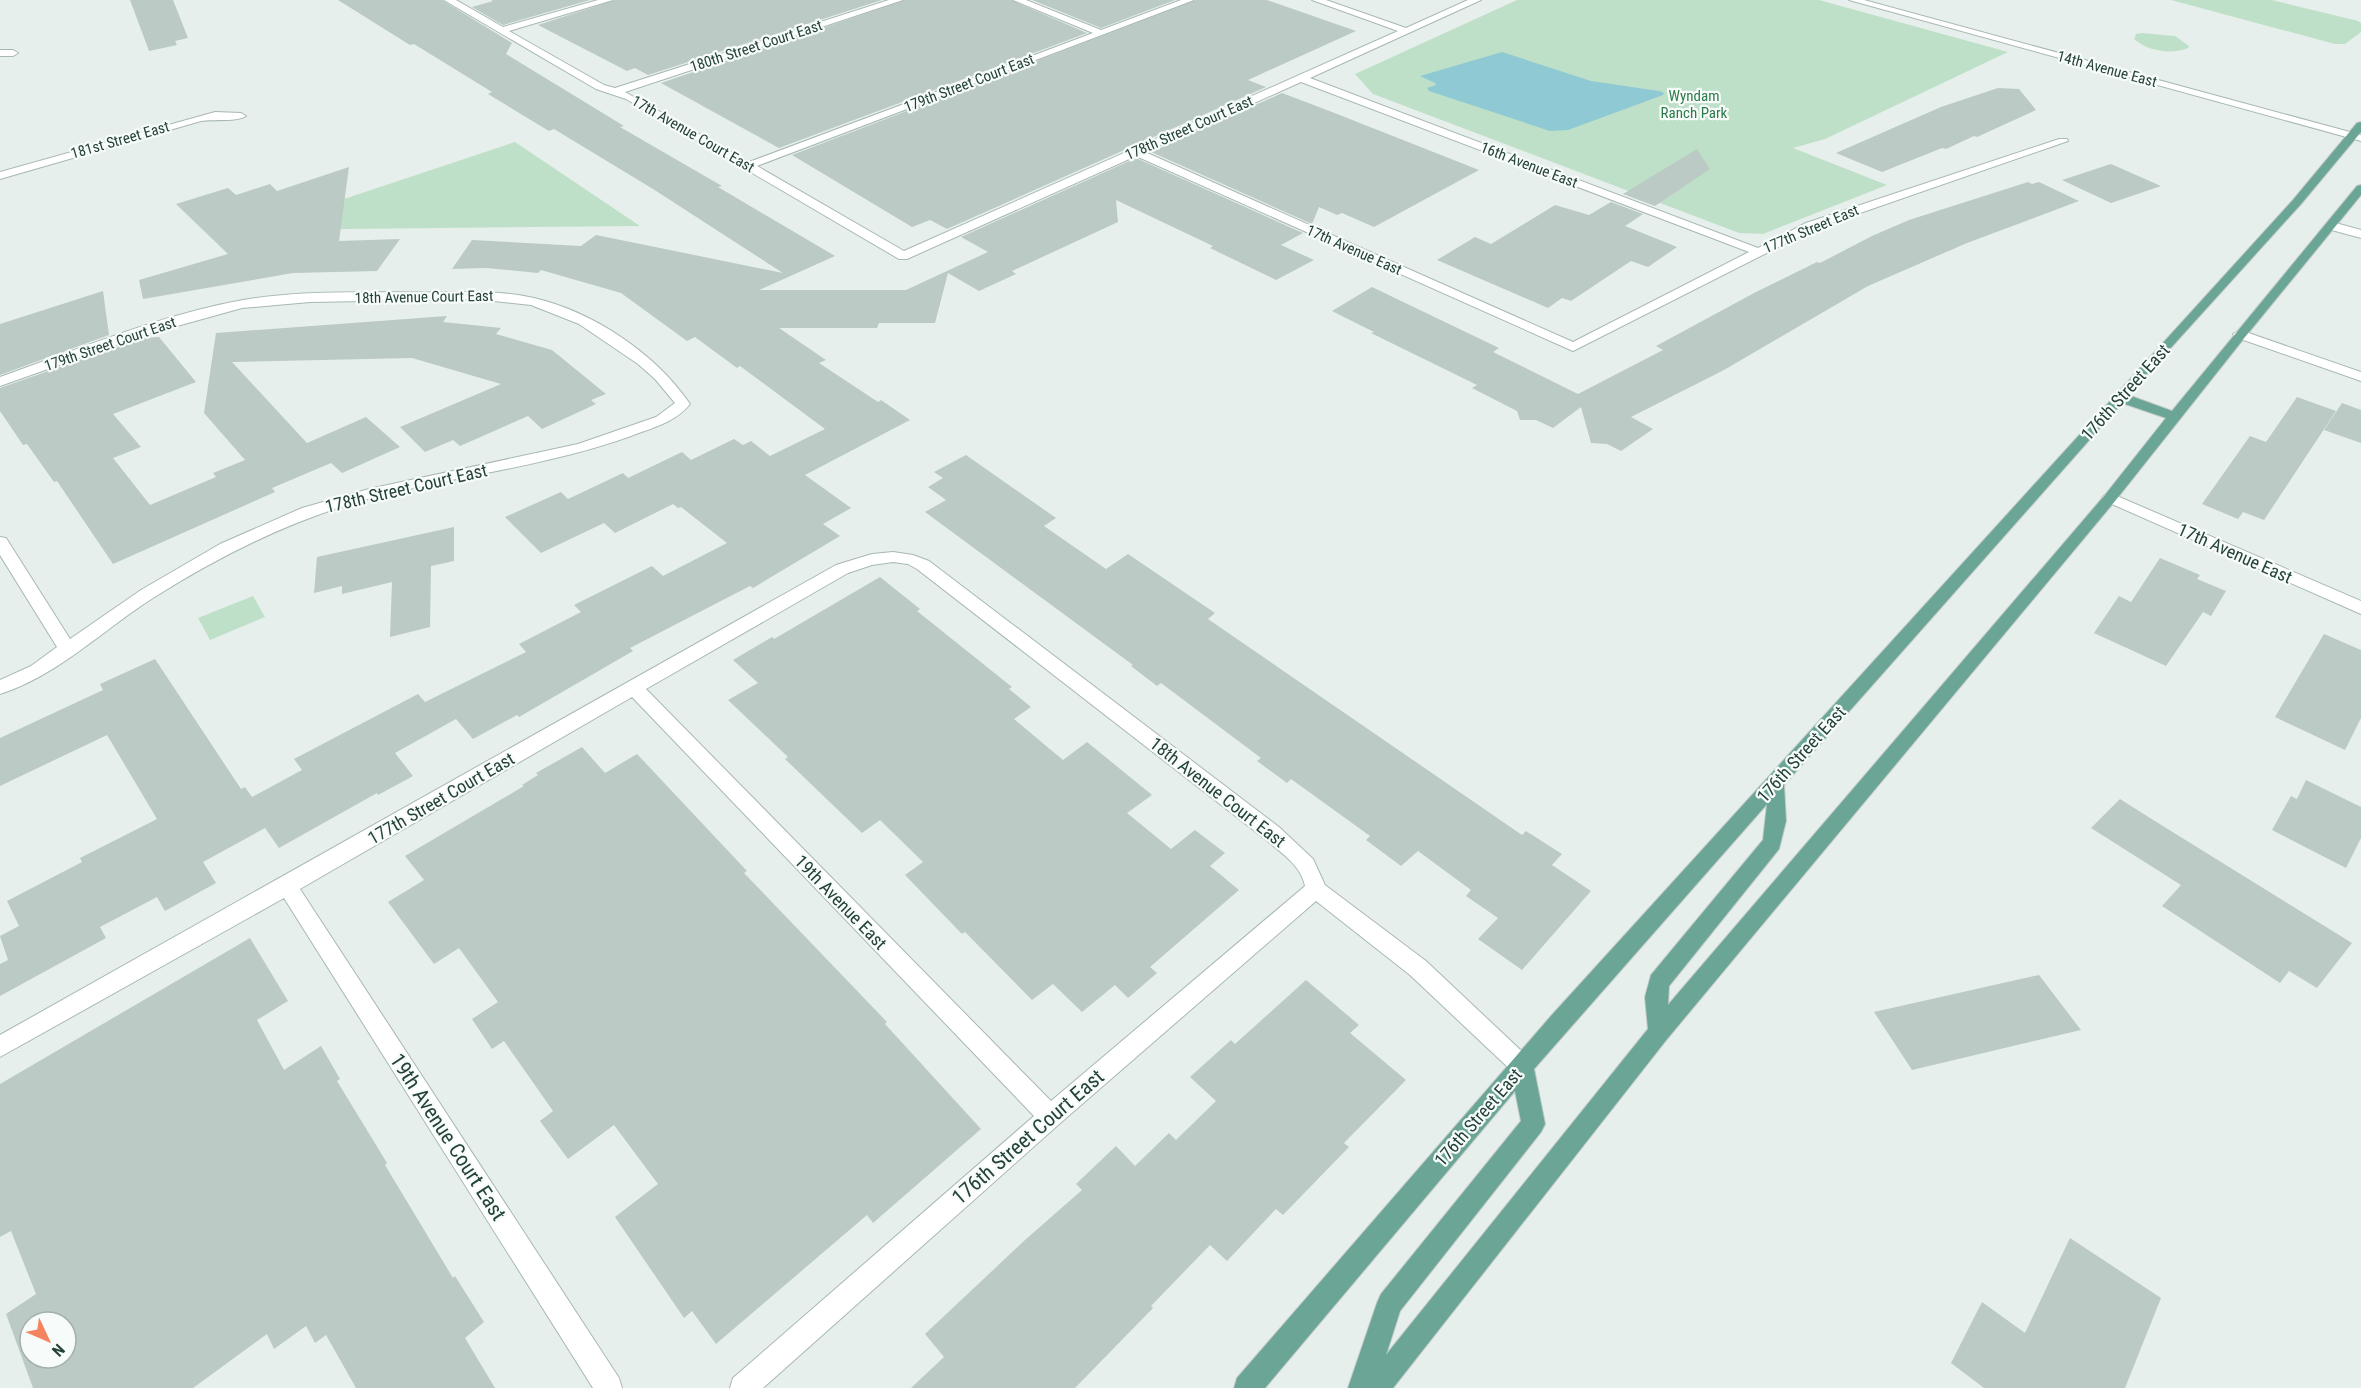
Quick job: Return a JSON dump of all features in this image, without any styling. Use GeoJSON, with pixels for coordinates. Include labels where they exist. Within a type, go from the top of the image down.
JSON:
{"type":"FeatureCollection","features":[{"type":"Feature","properties":{"kind":"main road","name":"176th Street East"},"geometry":{"type":"LineString","coordinates":[[1247,1388],[1522,1066],[2119,397],[2357,137],[2361,125]]}},
{"type":"Feature","properties":{"kind":"main road"},"geometry":{"type":"LineString","coordinates":[[1376,1388],[1659,1032],[2110,498],[2173,416],[2332,226],[2361,188]]}},
{"type":"Feature","properties":{"kind":"main road"},"geometry":{"type":"LineString","coordinates":[[2119,397],[2173,416]]}},
{"type":"Feature","properties":{"kind":"main road"},"geometry":{"type":"LineString","coordinates":[[1659,1032],[1656,997],[1659,982],[1772,843],[1777,829],[1778,812],[1774,784]]}},
{"type":"Feature","properties":{"kind":"main road"},"geometry":{"type":"LineString","coordinates":[[1361,1388],[1390,1303],[1533,1124],[1522,1066]]}},
{"type":"Feature","properties":{"kind":"street","name":"17th Avenue Court East"},"geometry":{"type":"LineString","coordinates":[[449,0],[600,87],[630,98],[903,256]]}},
{"type":"Feature","properties":{"kind":"street"},"geometry":{"type":"LineString","coordinates":[[502,30],[608,0]]}},
{"type":"Feature","properties":{"kind":"street","name":"180th Street Court East"},"geometry":{"type":"LineString","coordinates":[[614,92],[898,0]]}},
{"type":"Feature","properties":{"kind":"street"},"geometry":{"type":"LineString","coordinates":[[1018,0],[1101,33]]}},
{"type":"Feature","properties":{"kind":"street","name":"179th Street Court East"},"geometry":{"type":"LineString","coordinates":[[748,166],[1189,0]]}},
{"type":"Feature","properties":{"kind":"street"},"geometry":{"type":"LineString","coordinates":[[1317,0],[1407,31]]}},
{"type":"Feature","properties":{"kind":"street","name":"178th Street Court East"},"geometry":{"type":"LineString","coordinates":[[903,256],[1476,0]]}},
{"type":"Feature","properties":{"kind":"street","name":"14th Avenue East"},"geometry":{"type":"LineString","coordinates":[[1854,0],[2357,137]]}},
{"type":"Feature","properties":{"kind":"street"},"geometry":{"type":"LineString","coordinates":[[0,53],[13,53]]}},
{"type":"Feature","properties":{"kind":"street","name":"16th Avenue East"},"geometry":{"type":"LineString","coordinates":[[1300,78],[1758,252]]}},
{"type":"Feature","properties":{"kind":"street","name":"181st Street East"},"geometry":{"type":"LineString","coordinates":[[0,176],[199,118],[215,115],[241,116]]}},
{"type":"Feature","properties":{"kind":"street","name":"177th Street East"},"geometry":{"type":"LineString","coordinates":[[1573,348],[1758,252],[1840,214],[2063,141]]}},
{"type":"Feature","properties":{"kind":"street","name":"17th Avenue East"},"geometry":{"type":"LineString","coordinates":[[1136,152],[1573,348]]}},
{"type":"Feature","properties":{"kind":"street"},"geometry":{"type":"LineString","coordinates":[[2332,226],[2361,234]]}},
{"type":"Feature","properties":{"kind":"street","name":"18th Avenue Court East"},"geometry":{"type":"LineString","coordinates":[[221,308],[291,299],[499,296],[549,305],[594,326],[662,377],[676,390],[683,404],[672,414]]}},
{"type":"Feature","properties":{"kind":"street","name":"179th Street Court East"},"geometry":{"type":"LineString","coordinates":[[0,382],[141,332],[221,308]]}},
{"type":"Feature","properties":{"kind":"street"},"geometry":{"type":"LineString","coordinates":[[2240,334],[2361,377]]}},
{"type":"Feature","properties":{"kind":"street","name":"178th Street Court East"},"geometry":{"type":"LineString","coordinates":[[0,687],[37,670],[147,594],[226,548],[308,512],[369,494],[582,448],[672,414]]}},
{"type":"Feature","properties":{"kind":"street","name":"17th Avenue East"},"geometry":{"type":"LineString","coordinates":[[2110,498],[2361,609]]}},
{"type":"Feature","properties":{"kind":"street"},"geometry":{"type":"LineString","coordinates":[[0,542],[67,649]]}},
{"type":"Feature","properties":{"kind":"street","name":"18th Avenue Court East"},"geometry":{"type":"LineString","coordinates":[[884,557],[912,558],[923,565],[1225,797],[1297,855],[1315,878],[1317,889],[1418,968],[1522,1066]]}},
{"type":"Feature","properties":{"kind":"street","name":"177th Street Court East"},"geometry":{"type":"LineString","coordinates":[[0,1047],[842,569],[884,557]]}},
{"type":"Feature","properties":{"kind":"street","name":"19th Avenue East"},"geometry":{"type":"LineString","coordinates":[[633,687],[1050,1117]]}},
{"type":"Feature","properties":{"kind":"street","name":"19th Avenue Court East"},"geometry":{"type":"LineString","coordinates":[[287,886],[609,1388]]}},
{"type":"Feature","properties":{"kind":"street","name":"176th Street Court East"},"geometry":{"type":"LineString","coordinates":[[743,1388],[1050,1117],[1317,889]]}},
{"type":"Feature","properties":{"kind":"green space","name":"Wyndam Ranch Park"},"geometry":{"type":"Polygon","coordinates":[[[1517,0],[1819,0],[2008,52],[1825,139],[1793,148],[1887,185],[1763,234],[1739,233],[1373,94],[1355,74],[1517,0]]]}},
{"type":"Feature","properties":{"kind":"green space"},"geometry":{"type":"Polygon","coordinates":[[[2171,0],[2272,0],[2358,21],[2361,23],[2361,32],[2345,44],[2335,44],[2171,0]]]}},
{"type":"Feature","properties":{"kind":"green space"},"geometry":{"type":"Polygon","coordinates":[[[2136,34],[2175,36],[2189,46],[2182,50],[2160,51],[2134,39],[2136,34]]]}},
{"type":"Feature","properties":{"kind":"green space"},"geometry":{"type":"Polygon","coordinates":[[[515,142],[640,226],[251,230],[515,142]]]}},
{"type":"Feature","properties":{"kind":"green space"},"geometry":{"type":"Polygon","coordinates":[[[253,596],[265,617],[210,640],[198,618],[253,596]]]}},
{"type":"Feature","properties":{"kind":"water"},"geometry":{"type":"Polygon","coordinates":[[[1502,52],[1591,81],[1664,93],[1568,130],[1550,131],[1429,91],[1427,88],[1436,85],[1435,83],[1420,76],[1502,52]]]}},
{"type":"Feature","properties":{"kind":"building"},"geometry":{"type":"Polygon","coordinates":[[[130,0],[173,0],[188,38],[175,41],[177,45],[149,51],[130,0]]]}},
{"type":"Feature","properties":{"kind":"building"},"geometry":{"type":"Polygon","coordinates":[[[338,0],[442,0],[512,43],[506,54],[624,126],[620,127],[722,186],[718,187],[835,256],[759,290],[906,290],[988,252],[961,237],[1136,158],[1303,233],[1281,245],[1314,260],[1276,280],[1210,248],[1213,246],[1116,200],[1118,222],[1012,271],[1016,274],[979,291],[948,273],[935,323],[879,323],[877,328],[779,328],[826,360],[819,363],[910,420],[805,475],[851,508],[823,524],[840,536],[753,588],[750,586],[630,648],[633,651],[519,717],[517,715],[473,739],[456,719],[395,753],[413,776],[378,795],[377,793],[279,848],[265,828],[203,862],[216,883],[165,911],[157,897],[100,927],[106,938],[0,996],[0,964],[8,960],[0,936],[19,926],[7,901],[82,862],[80,858],[157,819],[107,735],[0,786],[0,738],[103,690],[100,684],[155,659],[241,789],[245,787],[252,797],[302,770],[294,759],[418,694],[425,702],[526,652],[519,644],[581,612],[574,605],[652,566],[663,576],[727,543],[681,507],[678,508],[673,504],[615,533],[604,523],[541,553],[505,517],[561,492],[568,499],[623,473],[628,478],[682,452],[691,460],[734,439],[743,445],[751,441],[770,456],[825,429],[740,366],[737,368],[695,337],[687,341],[621,293],[541,270],[538,273],[486,268],[452,269],[472,240],[581,246],[596,235],[783,273],[653,189],[554,129],[549,131],[488,94],[492,92],[338,0]]]}},
{"type":"Feature","properties":{"kind":"building"},"geometry":{"type":"Polygon","coordinates":[[[491,0],[590,0],[503,25],[472,7],[493,1],[491,0]]]}},
{"type":"Feature","properties":{"kind":"building"},"geometry":{"type":"Polygon","coordinates":[[[615,0],[882,0],[648,75],[635,68],[627,71],[538,25],[615,0]]]}},
{"type":"Feature","properties":{"kind":"building"},"geometry":{"type":"Polygon","coordinates":[[[905,0],[1011,0],[1087,33],[779,148],[661,83],[905,0]]]}},
{"type":"Feature","properties":{"kind":"building"},"geometry":{"type":"Polygon","coordinates":[[[1032,0],[1175,0],[1101,28],[1032,0]]]}},
{"type":"Feature","properties":{"kind":"building"},"geometry":{"type":"Polygon","coordinates":[[[1196,0],[1267,0],[1356,31],[1248,80],[1266,87],[947,229],[930,220],[912,227],[792,155],[1196,0]]]}},
{"type":"Feature","properties":{"kind":"building"},"geometry":{"type":"Polygon","coordinates":[[[1998,88],[2019,89],[2036,110],[1977,137],[1974,136],[1946,149],[1942,148],[1882,172],[1836,153],[1941,107],[1998,88]]]}},
{"type":"Feature","properties":{"kind":"building"},"geometry":{"type":"Polygon","coordinates":[[[1282,93],[1479,170],[1374,227],[1342,213],[1337,215],[1319,207],[1312,224],[1151,152],[1282,93]]]}},
{"type":"Feature","properties":{"kind":"building"},"geometry":{"type":"Polygon","coordinates":[[[1697,149],[1710,169],[1655,206],[1623,194],[1697,149]]]}},
{"type":"Feature","properties":{"kind":"building"},"geometry":{"type":"Polygon","coordinates":[[[2111,164],[2161,186],[2111,203],[2062,180],[2111,164]]]}},
{"type":"Feature","properties":{"kind":"building"},"geometry":{"type":"Polygon","coordinates":[[[349,167],[339,241],[400,239],[377,271],[293,273],[143,299],[139,280],[228,254],[176,204],[228,188],[236,195],[270,184],[277,191],[349,167]]]}},
{"type":"Feature","properties":{"kind":"building"},"geometry":{"type":"Polygon","coordinates":[[[2028,182],[2032,184],[2039,182],[2079,201],[1967,243],[1868,286],[1724,370],[1631,417],[1653,429],[1621,451],[1607,444],[1591,443],[1581,407],[1553,428],[1536,420],[1520,420],[1517,411],[1472,388],[1477,385],[1371,333],[1374,332],[1332,311],[1372,287],[1499,348],[1493,352],[1578,394],[1663,350],[1656,346],[1756,292],[1872,236],[1909,220],[2028,182]]]}},
{"type":"Feature","properties":{"kind":"building"},"geometry":{"type":"Polygon","coordinates":[[[1611,202],[1643,214],[1625,226],[1677,247],[1648,267],[1631,261],[1571,301],[1562,298],[1548,308],[1437,260],[1475,237],[1491,244],[1555,205],[1589,215],[1611,202]]]}},
{"type":"Feature","properties":{"kind":"building"},"geometry":{"type":"Polygon","coordinates":[[[103,291],[109,335],[0,375],[0,324],[103,291]]]}},
{"type":"Feature","properties":{"kind":"building"},"geometry":{"type":"Polygon","coordinates":[[[447,316],[443,322],[501,328],[496,334],[552,350],[606,394],[591,400],[596,404],[542,429],[528,416],[460,446],[453,440],[425,452],[400,427],[501,384],[412,358],[232,362],[307,443],[366,417],[400,447],[342,473],[331,463],[272,488],[275,492],[113,564],[57,481],[54,482],[27,444],[23,445],[0,411],[0,388],[142,338],[159,337],[196,382],[113,414],[141,447],[113,458],[150,505],[216,477],[213,473],[245,460],[204,413],[216,333],[447,316]]]}},
{"type":"Feature","properties":{"kind":"building"},"geometry":{"type":"Polygon","coordinates":[[[2297,397],[2336,411],[2264,520],[2243,512],[2238,519],[2202,504],[2250,436],[2266,442],[2297,397]]]}},
{"type":"Feature","properties":{"kind":"building"},"geometry":{"type":"Polygon","coordinates":[[[2342,403],[2361,410],[2361,443],[2324,430],[2342,403]]]}},
{"type":"Feature","properties":{"kind":"building"},"geometry":{"type":"Polygon","coordinates":[[[966,455],[1056,518],[1044,526],[1106,569],[1128,554],[1215,613],[1208,619],[1522,835],[1526,831],[1562,854],[1552,865],[1591,891],[1522,970],[1478,939],[1498,918],[1466,896],[1471,890],[1418,851],[1401,866],[1366,840],[1370,836],[1291,779],[1287,783],[1257,761],[1261,758],[1161,683],[1157,686],[1131,666],[1133,665],[925,512],[946,500],[928,487],[943,478],[934,472],[966,455]]]}},
{"type":"Feature","properties":{"kind":"building"},"geometry":{"type":"Polygon","coordinates":[[[454,527],[454,561],[431,566],[430,627],[390,637],[392,582],[342,594],[342,586],[314,593],[317,557],[454,527]]]}},
{"type":"Feature","properties":{"kind":"building"},"geometry":{"type":"Polygon","coordinates":[[[2160,558],[2200,575],[2197,579],[2226,591],[2211,616],[2203,612],[2166,666],[2094,633],[2119,596],[2131,602],[2160,558]]]}},
{"type":"Feature","properties":{"kind":"building"},"geometry":{"type":"Polygon","coordinates":[[[880,577],[920,609],[917,611],[1012,687],[1009,689],[1031,707],[1014,719],[1063,760],[1087,742],[1152,795],[1127,813],[1171,849],[1195,830],[1225,853],[1210,866],[1239,890],[1150,967],[1157,973],[1128,998],[1115,985],[1082,1012],[1053,984],[1032,1000],[965,932],[962,934],[905,875],[923,862],[880,820],[862,833],[785,759],[788,757],[728,700],[758,683],[733,660],[772,637],[774,639],[880,577]]]}},
{"type":"Feature","properties":{"kind":"building"},"geometry":{"type":"Polygon","coordinates":[[[2324,634],[2361,650],[2361,718],[2345,750],[2275,717],[2324,634]]]}},
{"type":"Feature","properties":{"kind":"building"},"geometry":{"type":"Polygon","coordinates":[[[582,747],[605,773],[637,754],[747,871],[744,873],[887,1022],[885,1024],[981,1129],[873,1223],[867,1215],[716,1344],[692,1311],[684,1318],[615,1217],[658,1184],[614,1125],[568,1159],[540,1121],[553,1111],[504,1041],[492,1049],[472,1019],[498,1002],[459,948],[434,964],[388,902],[424,880],[405,856],[524,786],[522,785],[538,775],[536,773],[582,747]]]}},
{"type":"Feature","properties":{"kind":"building"},"geometry":{"type":"Polygon","coordinates":[[[2306,780],[2361,807],[2361,838],[2346,868],[2272,830],[2291,796],[2297,799],[2306,780]]]}},
{"type":"Feature","properties":{"kind":"building"},"geometry":{"type":"Polygon","coordinates":[[[2120,799],[2352,943],[2317,988],[2289,971],[2280,983],[2162,906],[2181,885],[2091,828],[2120,799]]]}},
{"type":"Feature","properties":{"kind":"building"},"geometry":{"type":"Polygon","coordinates":[[[250,938],[288,1001],[257,1020],[284,1070],[321,1046],[340,1079],[337,1081],[387,1163],[385,1165],[453,1278],[455,1276],[484,1322],[465,1338],[495,1388],[356,1388],[326,1335],[315,1343],[306,1326],[274,1349],[267,1334],[193,1388],[33,1388],[26,1370],[78,1370],[78,1310],[18,1310],[18,1347],[6,1314],[36,1294],[11,1231],[0,1237],[0,1084],[250,938]]]}},
{"type":"Feature","properties":{"kind":"building"},"geometry":{"type":"Polygon","coordinates":[[[2039,975],[2081,1030],[1912,1070],[1874,1012],[2039,975]]]}},
{"type":"Feature","properties":{"kind":"building"},"geometry":{"type":"Polygon","coordinates":[[[1306,980],[1359,1025],[1350,1033],[1406,1080],[1344,1143],[1349,1147],[1283,1215],[1276,1209],[1227,1261],[1210,1245],[1151,1306],[1153,1308],[1075,1388],[911,1388],[944,1357],[925,1334],[1082,1190],[1076,1184],[1116,1146],[1135,1166],[1169,1133],[1176,1140],[1216,1101],[1190,1077],[1231,1040],[1235,1044],[1306,980]]]}},
{"type":"Feature","properties":{"kind":"building"},"geometry":{"type":"Polygon","coordinates":[[[2070,1238],[2161,1298],[2125,1388],[1984,1388],[1951,1363],[1982,1302],[2025,1333],[2070,1238]]]}}]}
